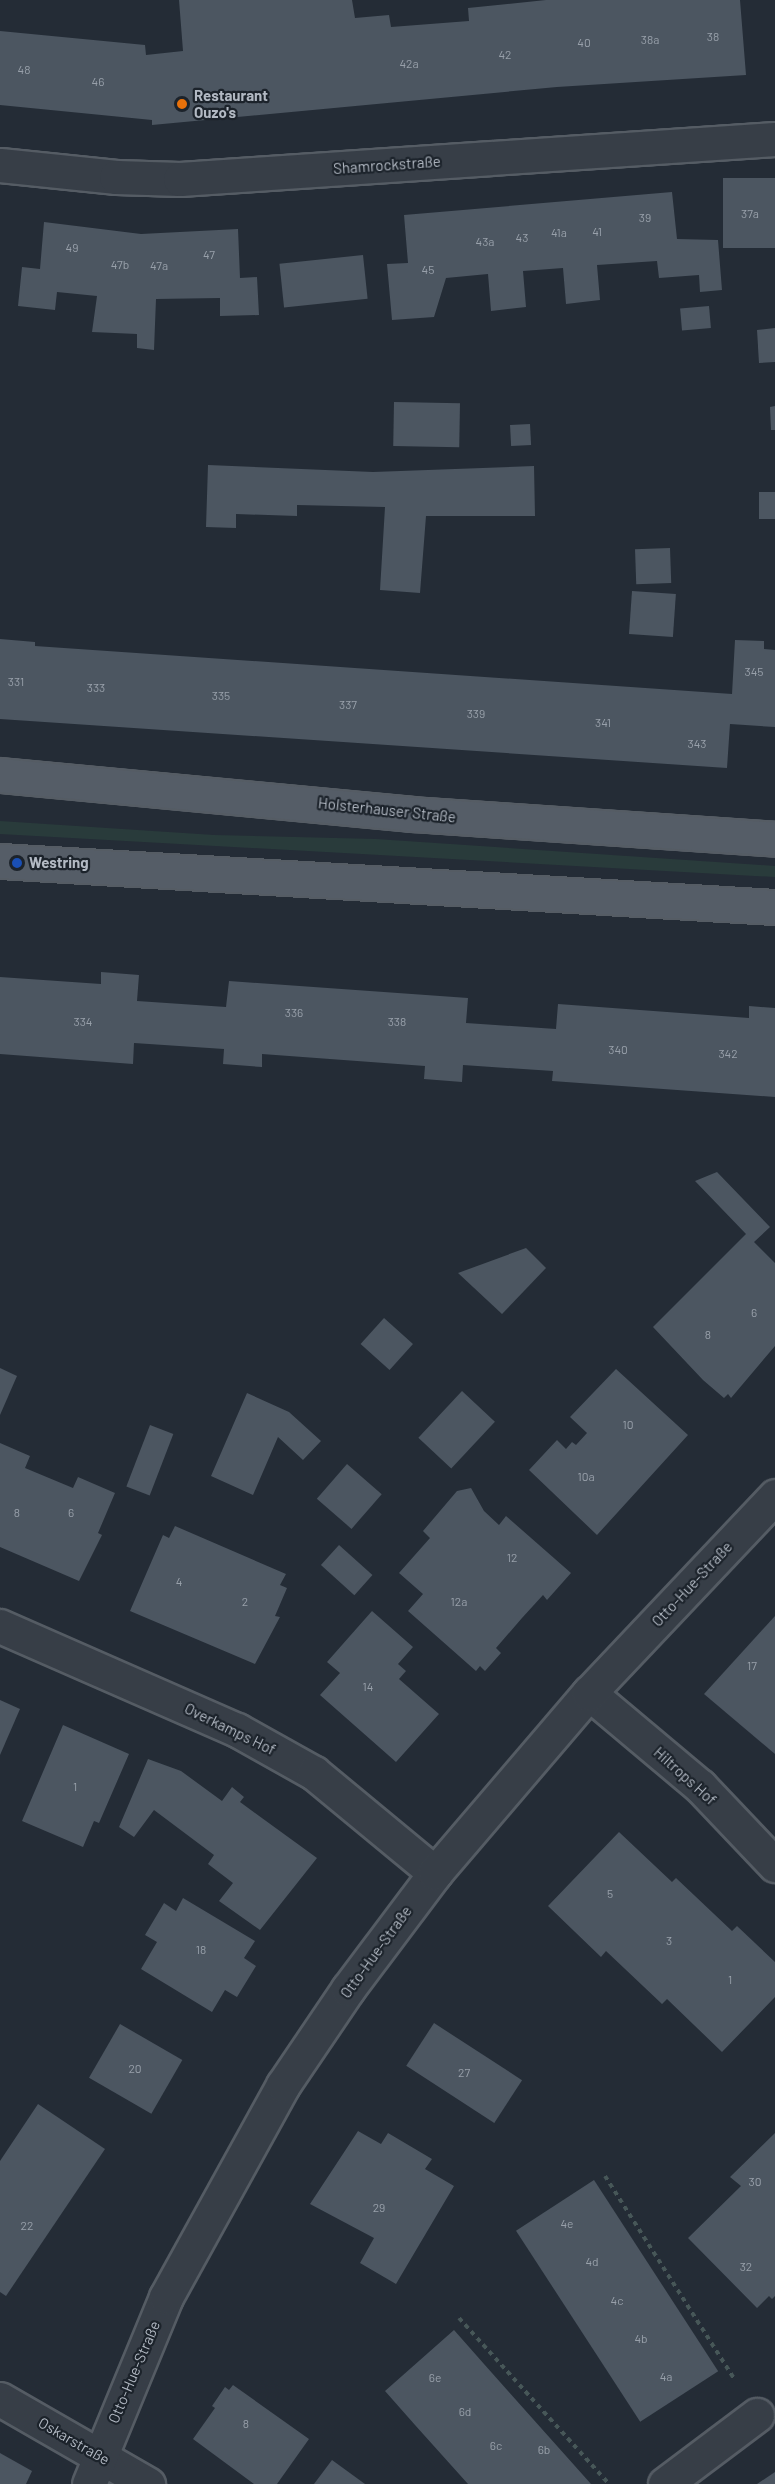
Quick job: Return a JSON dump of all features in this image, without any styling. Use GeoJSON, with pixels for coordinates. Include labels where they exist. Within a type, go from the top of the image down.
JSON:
{"type":"FeatureCollection","features":[{"type":"Feature","properties":{"kind":"main road","name":"Holsterhauser Straße"},"geometry":{"type":"LineString","coordinates":[[0,775],[412,814],[775,839]]}},
{"type":"Feature","properties":{"kind":"main road"},"geometry":{"type":"LineString","coordinates":[[0,861],[775,907]]}},
{"type":"Feature","properties":{"kind":"street","name":"Shamrockstraße"},"geometry":{"type":"LineString","coordinates":[[0,165],[116,177],[180,179],[775,139]]}},
{"type":"Feature","properties":{"kind":"street","name":"Otto-Hue-Straße"},"geometry":{"type":"LineString","coordinates":[[94,2470],[166,2297],[235,2168],[283,2085],[348,1989],[435,1873],[589,1693],[775,1496]]}},
{"type":"Feature","properties":{"kind":"street","name":"Overkamps Hof"},"geometry":{"type":"LineString","coordinates":[[0,1626],[237,1730],[314,1773],[435,1873]]}},
{"type":"Feature","properties":{"kind":"street","name":"Hiltrops Hof"},"geometry":{"type":"LineString","coordinates":[[589,1693],[700,1786],[775,1865]]}},
{"type":"Feature","properties":{"kind":"street","name":"Oskarstraße"},"geometry":{"type":"LineString","coordinates":[[0,2399],[94,2470],[148,2484]]}},
{"type":"Feature","properties":{"kind":"street"},"geometry":{"type":"LineString","coordinates":[[665,2484],[757,2415]]}},
{"type":"Feature","properties":{"kind":"path"},"geometry":{"type":"LineString","coordinates":[[605,2176],[757,2415]]}},
{"type":"Feature","properties":{"kind":"path"},"geometry":{"type":"LineString","coordinates":[[459,2318],[609,2484]]}},
{"type":"Feature","properties":{"kind":"shaded area"},"geometry":{"type":"Polygon","coordinates":[[[0,821],[214,835],[376,839],[775,866],[775,877],[0,834],[0,821]]]}},
{"type":"Feature","properties":{"kind":"building"},"geometry":{"type":"Polygon","coordinates":[[[179,0],[352,0],[355,18],[389,15],[391,27],[469,21],[468,8],[546,0],[740,0],[746,75],[557,87],[152,125],[152,120],[0,105],[0,31],[145,45],[146,55],[183,51],[179,0]]]}},
{"type":"Feature","properties":{"kind":"building"},"geometry":{"type":"Polygon","coordinates":[[[723,178],[775,178],[775,248],[723,248],[723,178]]]}},
{"type":"Feature","properties":{"kind":"building"},"geometry":{"type":"Polygon","coordinates":[[[672,192],[677,239],[718,240],[722,290],[700,292],[699,275],[659,278],[657,261],[597,265],[600,300],[566,304],[563,268],[523,271],[526,307],[491,311],[488,274],[446,278],[434,317],[392,320],[387,264],[408,263],[404,215],[672,192]]]}},
{"type":"Feature","properties":{"kind":"building"},"geometry":{"type":"Polygon","coordinates":[[[44,222],[141,234],[238,229],[240,278],[257,277],[259,315],[220,316],[220,298],[156,299],[154,350],[137,348],[137,334],[92,332],[97,296],[57,292],[55,310],[18,306],[22,267],[40,269],[44,222]]]}},
{"type":"Feature","properties":{"kind":"building"},"geometry":{"type":"Polygon","coordinates":[[[363,255],[368,299],[284,308],[279,264],[363,255]]]}},
{"type":"Feature","properties":{"kind":"building"},"geometry":{"type":"Polygon","coordinates":[[[709,306],[711,328],[682,330],[680,309],[709,306]]]}},
{"type":"Feature","properties":{"kind":"building"},"geometry":{"type":"Polygon","coordinates":[[[775,328],[775,362],[759,363],[757,330],[775,328]]]}},
{"type":"Feature","properties":{"kind":"building"},"geometry":{"type":"Polygon","coordinates":[[[394,402],[460,403],[459,447],[393,446],[394,402]]]}},
{"type":"Feature","properties":{"kind":"building"},"geometry":{"type":"Polygon","coordinates":[[[775,406],[775,430],[771,430],[770,407],[775,406]]]}},
{"type":"Feature","properties":{"kind":"building"},"geometry":{"type":"Polygon","coordinates":[[[530,424],[531,445],[511,446],[510,425],[530,424]]]}},
{"type":"Feature","properties":{"kind":"building"},"geometry":{"type":"Polygon","coordinates":[[[208,465],[373,472],[534,466],[535,516],[426,516],[420,593],[380,590],[385,507],[297,505],[297,516],[236,514],[236,528],[206,527],[208,465]]]}},
{"type":"Feature","properties":{"kind":"building"},"geometry":{"type":"Polygon","coordinates":[[[759,492],[775,492],[775,519],[759,519],[759,492]]]}},
{"type":"Feature","properties":{"kind":"building"},"geometry":{"type":"Polygon","coordinates":[[[670,548],[671,583],[636,584],[635,549],[670,548]]]}},
{"type":"Feature","properties":{"kind":"building"},"geometry":{"type":"Polygon","coordinates":[[[632,591],[676,594],[673,637],[629,634],[632,591]]]}},
{"type":"Feature","properties":{"kind":"building"},"geometry":{"type":"Polygon","coordinates":[[[0,639],[35,642],[35,646],[732,694],[735,640],[764,641],[764,649],[775,650],[775,727],[730,724],[727,768],[0,719],[0,639]]]}},
{"type":"Feature","properties":{"kind":"building"},"geometry":{"type":"Polygon","coordinates":[[[101,972],[139,975],[137,1001],[226,1007],[229,981],[468,998],[466,1023],[556,1029],[558,1004],[749,1018],[749,1006],[775,1008],[775,1097],[552,1081],[553,1071],[463,1065],[462,1082],[424,1079],[425,1066],[262,1054],[262,1067],[223,1064],[224,1049],[134,1043],[133,1064],[0,1054],[0,977],[101,984],[101,972]]]}},
{"type":"Feature","properties":{"kind":"building"},"geometry":{"type":"Polygon","coordinates":[[[717,1172],[770,1227],[754,1242],[775,1263],[775,1346],[731,1398],[728,1394],[724,1398],[703,1380],[653,1327],[746,1234],[695,1181],[717,1172]]]}},
{"type":"Feature","properties":{"kind":"building"},"geometry":{"type":"Polygon","coordinates":[[[526,1248],[546,1268],[502,1314],[458,1273],[526,1248]]]}},
{"type":"Feature","properties":{"kind":"building"},"geometry":{"type":"Polygon","coordinates":[[[384,1318],[413,1344],[390,1370],[361,1344],[384,1318]]]}},
{"type":"Feature","properties":{"kind":"building"},"geometry":{"type":"Polygon","coordinates":[[[0,1368],[17,1376],[0,1415],[0,1368]]]}},
{"type":"Feature","properties":{"kind":"building"},"geometry":{"type":"Polygon","coordinates":[[[616,1369],[688,1435],[597,1535],[529,1470],[557,1440],[566,1449],[572,1442],[576,1445],[587,1433],[570,1417],[616,1369]]]}},
{"type":"Feature","properties":{"kind":"building"},"geometry":{"type":"Polygon","coordinates":[[[462,1391],[495,1422],[451,1468],[418,1438],[462,1391]]]}},
{"type":"Feature","properties":{"kind":"building"},"geometry":{"type":"Polygon","coordinates":[[[247,1393],[289,1412],[321,1441],[303,1460],[278,1437],[253,1495],[211,1476],[247,1393]]]}},
{"type":"Feature","properties":{"kind":"building"},"geometry":{"type":"Polygon","coordinates":[[[150,1425],[173,1434],[150,1496],[126,1487],[150,1425]]]}},
{"type":"Feature","properties":{"kind":"building"},"geometry":{"type":"Polygon","coordinates":[[[0,1443],[30,1456],[25,1468],[73,1488],[78,1477],[115,1493],[98,1533],[102,1535],[79,1581],[0,1547],[0,1443]]]}},
{"type":"Feature","properties":{"kind":"building"},"geometry":{"type":"Polygon","coordinates":[[[347,1464],[382,1494],[352,1529],[317,1499],[347,1464]]]}},
{"type":"Feature","properties":{"kind":"building"},"geometry":{"type":"Polygon","coordinates":[[[471,1488],[484,1511],[499,1525],[506,1516],[571,1573],[547,1600],[543,1595],[522,1618],[496,1648],[501,1653],[485,1671],[480,1666],[476,1671],[408,1611],[423,1594],[399,1573],[430,1538],[423,1531],[457,1491],[471,1488]]]}},
{"type":"Feature","properties":{"kind":"building"},"geometry":{"type":"Polygon","coordinates":[[[175,1526],[286,1574],[280,1585],[287,1588],[275,1616],[280,1617],[255,1664],[130,1611],[163,1535],[169,1538],[175,1526]]]}},
{"type":"Feature","properties":{"kind":"building"},"geometry":{"type":"Polygon","coordinates":[[[339,1545],[372,1575],[354,1595],[321,1565],[339,1545]]]}},
{"type":"Feature","properties":{"kind":"building"},"geometry":{"type":"Polygon","coordinates":[[[372,1611],[413,1647],[398,1664],[406,1671],[399,1679],[439,1714],[396,1762],[320,1695],[340,1673],[327,1662],[372,1611]]]}},
{"type":"Feature","properties":{"kind":"building"},"geometry":{"type":"Polygon","coordinates":[[[775,1616],[775,1754],[704,1694],[775,1616]]]}},
{"type":"Feature","properties":{"kind":"building"},"geometry":{"type":"Polygon","coordinates":[[[0,1700],[20,1709],[0,1755],[0,1700]]]}},
{"type":"Feature","properties":{"kind":"building"},"geometry":{"type":"Polygon","coordinates":[[[63,1725],[129,1754],[99,1823],[94,1821],[83,1847],[22,1821],[63,1725]]]}},
{"type":"Feature","properties":{"kind":"building"},"geometry":{"type":"Polygon","coordinates":[[[148,1759],[181,1771],[222,1801],[232,1787],[244,1797],[240,1802],[317,1858],[260,1930],[219,1901],[233,1883],[208,1864],[214,1855],[154,1810],[134,1837],[119,1827],[148,1759]]]}},
{"type":"Feature","properties":{"kind":"building"},"geometry":{"type":"Polygon","coordinates":[[[619,1832],[672,1882],[676,1878],[732,1931],[737,1926],[775,1962],[775,1997],[722,2052],[667,1999],[662,2004],[606,1951],[601,1957],[548,1906],[619,1832]]]}},
{"type":"Feature","properties":{"kind":"building"},"geometry":{"type":"Polygon","coordinates":[[[183,1898],[255,1941],[244,1958],[256,1966],[237,1997],[225,1990],[212,2012],[141,1969],[157,1942],[145,1935],[164,1903],[176,1911],[183,1898]]]}},
{"type":"Feature","properties":{"kind":"building"},"geometry":{"type":"Polygon","coordinates":[[[434,2023],[522,2080],[494,2123],[406,2066],[434,2023]]]}},
{"type":"Feature","properties":{"kind":"building"},"geometry":{"type":"Polygon","coordinates":[[[120,2024],[182,2060],[151,2114],[89,2078],[120,2024]]]}},
{"type":"Feature","properties":{"kind":"building"},"geometry":{"type":"Polygon","coordinates":[[[38,2104],[105,2149],[6,2296],[0,2292],[0,2161],[38,2104]]]}},
{"type":"Feature","properties":{"kind":"building"},"geometry":{"type":"Polygon","coordinates":[[[358,2131],[381,2144],[388,2133],[432,2159],[425,2169],[454,2186],[396,2284],[360,2263],[374,2238],[310,2204],[358,2131]]]}},
{"type":"Feature","properties":{"kind":"building"},"geometry":{"type":"Polygon","coordinates":[[[775,2133],[775,2296],[772,2299],[769,2296],[757,2308],[688,2238],[741,2186],[730,2177],[775,2133]]]}},
{"type":"Feature","properties":{"kind":"building"},"geometry":{"type":"Polygon","coordinates":[[[594,2180],[718,2371],[640,2422],[516,2231],[594,2180]]]}},
{"type":"Feature","properties":{"kind":"building"},"geometry":{"type":"Polygon","coordinates":[[[454,2330],[591,2484],[468,2484],[415,2425],[385,2391],[454,2330]]]}},
{"type":"Feature","properties":{"kind":"building"},"geometry":{"type":"Polygon","coordinates":[[[233,2385],[309,2439],[277,2484],[254,2484],[193,2439],[215,2408],[212,2406],[225,2387],[229,2390],[233,2385]]]}},
{"type":"Feature","properties":{"kind":"building"},"geometry":{"type":"Polygon","coordinates":[[[0,2453],[32,2471],[26,2484],[0,2484],[0,2453]]]}},
{"type":"Feature","properties":{"kind":"building"},"geometry":{"type":"Polygon","coordinates":[[[332,2460],[365,2484],[314,2484],[332,2460]]]}},
{"type":"Feature","properties":{"kind":"building"},"geometry":{"type":"Polygon","coordinates":[[[775,2472],[775,2484],[757,2484],[775,2472]]]}},
{"type":"Feature","properties":{"kind":"place","name":"Restaurant Ouzo's"},"geometry":{"type":"Point","coordinates":[182,104]}},
{"type":"Feature","properties":{"kind":"place","name":"Westring"},"geometry":{"type":"Point","coordinates":[17,863]}}]}
